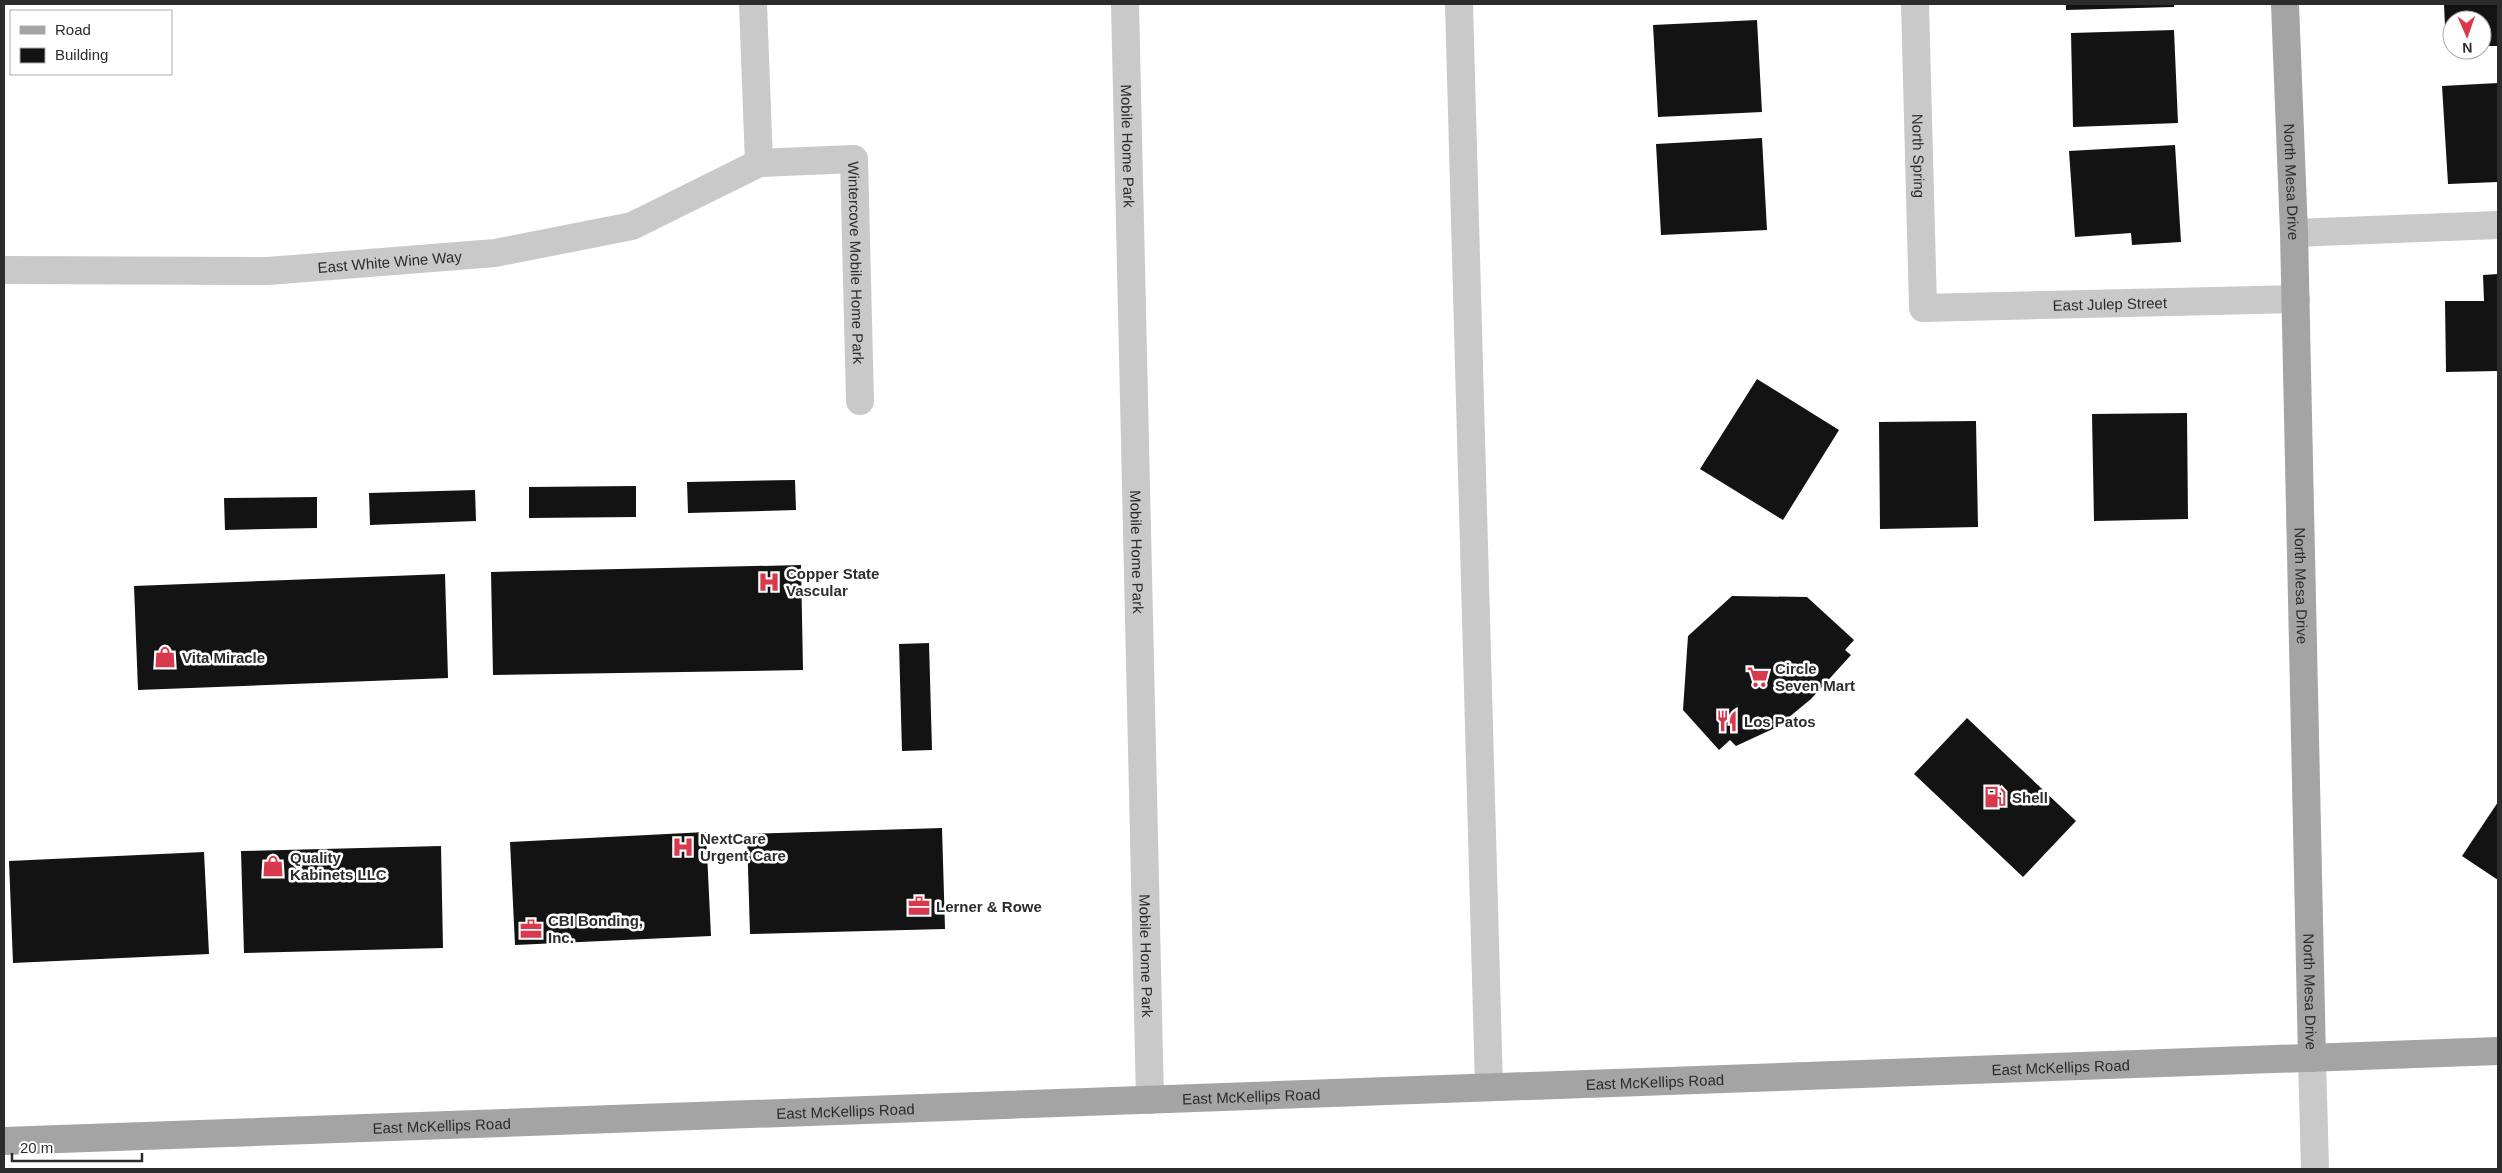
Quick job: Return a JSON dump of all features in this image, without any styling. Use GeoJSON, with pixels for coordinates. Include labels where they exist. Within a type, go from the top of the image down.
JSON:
{"type":"FeatureCollection","features":[{"type":"Feature","properties":{"kind":"main road","name":"North Mesa Drive"},"geometry":{"type":"LineString","coordinates":[[2285,4],[2296,299],[2312,1058]]}},
{"type":"Feature","properties":{"kind":"main road","name":"East McKellips Road"},"geometry":{"type":"LineString","coordinates":[[4,1141],[2498,1051]]}},
{"type":"Feature","properties":{"kind":"street"},"geometry":{"type":"LineString","coordinates":[[753,4],[760,162]]}},
{"type":"Feature","properties":{"kind":"street","name":"Mobile Home Park"},"geometry":{"type":"LineString","coordinates":[[1125,4],[1150,1100]]}},
{"type":"Feature","properties":{"kind":"street"},"geometry":{"type":"LineString","coordinates":[[1459,4],[1489,1087]]}},
{"type":"Feature","properties":{"kind":"street","name":"North Spring"},"geometry":{"type":"LineString","coordinates":[[1915,4],[1923,308]]}},
{"type":"Feature","properties":{"kind":"street","name":"Wintercove Mobile Home Park"},"geometry":{"type":"LineString","coordinates":[[760,162],[854,159],[860,401]]}},
{"type":"Feature","properties":{"kind":"street","name":"East White Wine Way"},"geometry":{"type":"LineString","coordinates":[[4,270],[268,271],[496,253],[632,226],[760,162]]}},
{"type":"Feature","properties":{"kind":"street"},"geometry":{"type":"LineString","coordinates":[[2294,233],[2498,226]]}},
{"type":"Feature","properties":{"kind":"street","name":"East Julep Street"},"geometry":{"type":"LineString","coordinates":[[1923,308],[2296,299]]}},
{"type":"Feature","properties":{"kind":"street","name":"North Mesa Drive"},"geometry":{"type":"LineString","coordinates":[[2312,1058],[2315,1169]]}},
{"type":"Feature","properties":{"kind":"building"},"geometry":{"type":"Polygon","coordinates":[[[2066,4],[2174,4],[2174,7],[2066,10],[2066,4]]]}},
{"type":"Feature","properties":{"kind":"building"},"geometry":{"type":"Polygon","coordinates":[[[2444,4],[2498,4],[2498,46],[2492,46],[2492,10],[2444,10],[2444,4]]]}},
{"type":"Feature","properties":{"kind":"building"},"geometry":{"type":"Polygon","coordinates":[[[1757,20],[1762,112],[1658,117],[1653,25],[1757,20]]]}},
{"type":"Feature","properties":{"kind":"building"},"geometry":{"type":"Polygon","coordinates":[[[2174,30],[2178,123],[2073,127],[2071,33],[2174,30]]]}},
{"type":"Feature","properties":{"kind":"building"},"geometry":{"type":"Polygon","coordinates":[[[2498,83],[2498,182],[2448,184],[2442,86],[2498,83]]]}},
{"type":"Feature","properties":{"kind":"building"},"geometry":{"type":"Polygon","coordinates":[[[1762,138],[1767,230],[1661,235],[1656,144],[1762,138]]]}},
{"type":"Feature","properties":{"kind":"building"},"geometry":{"type":"Polygon","coordinates":[[[2175,145],[2181,242],[2132,245],[2131,233],[2075,237],[2069,151],[2175,145]]]}},
{"type":"Feature","properties":{"kind":"building"},"geometry":{"type":"Polygon","coordinates":[[[2498,274],[2498,371],[2446,372],[2445,301],[2484,301],[2483,275],[2498,274]]]}},
{"type":"Feature","properties":{"kind":"building"},"geometry":{"type":"Polygon","coordinates":[[[1757,379],[1839,430],[1783,520],[1700,469],[1757,379]]]}},
{"type":"Feature","properties":{"kind":"building"},"geometry":{"type":"Polygon","coordinates":[[[2187,413],[2188,519],[2094,521],[2092,414],[2187,413]]]}},
{"type":"Feature","properties":{"kind":"building"},"geometry":{"type":"Polygon","coordinates":[[[1976,421],[1978,527],[1880,529],[1879,422],[1976,421]]]}},
{"type":"Feature","properties":{"kind":"building"},"geometry":{"type":"Polygon","coordinates":[[[795,480],[796,510],[688,513],[687,482],[795,480]]]}},
{"type":"Feature","properties":{"kind":"building"},"geometry":{"type":"Polygon","coordinates":[[[636,486],[636,517],[529,518],[529,487],[636,486]]]}},
{"type":"Feature","properties":{"kind":"building"},"geometry":{"type":"Polygon","coordinates":[[[475,490],[476,521],[370,525],[369,493],[475,490]]]}},
{"type":"Feature","properties":{"kind":"building"},"geometry":{"type":"Polygon","coordinates":[[[317,497],[317,528],[225,530],[224,498],[317,497]]]}},
{"type":"Feature","properties":{"kind":"building"},"geometry":{"type":"Polygon","coordinates":[[[801,565],[803,670],[493,675],[491,572],[801,565]]]}},
{"type":"Feature","properties":{"kind":"building"},"geometry":{"type":"Polygon","coordinates":[[[445,574],[448,678],[138,690],[134,586],[445,574]]]}},
{"type":"Feature","properties":{"kind":"building","name":"Circle Seven Mart"},"geometry":{"type":"Polygon","coordinates":[[[1732,596],[1807,597],[1854,640],[1845,650],[1851,655],[1811,699],[1777,727],[1736,746],[1730,740],[1719,750],[1683,710],[1688,636],[1732,596]]]}},
{"type":"Feature","properties":{"kind":"building"},"geometry":{"type":"Polygon","coordinates":[[[929,643],[932,750],[902,751],[899,644],[929,643]]]}},
{"type":"Feature","properties":{"kind":"building","name":"Shell"},"geometry":{"type":"Polygon","coordinates":[[[1967,718],[2076,821],[2023,877],[1914,774],[1967,718]]]}},
{"type":"Feature","properties":{"kind":"building"},"geometry":{"type":"Polygon","coordinates":[[[2498,802],[2498,880],[2462,856],[2498,802]]]}},
{"type":"Feature","properties":{"kind":"building"},"geometry":{"type":"Polygon","coordinates":[[[942,828],[945,929],[750,934],[747,834],[942,828]]]}},
{"type":"Feature","properties":{"kind":"building"},"geometry":{"type":"Polygon","coordinates":[[[706,832],[711,936],[515,945],[510,842],[706,832]]]}},
{"type":"Feature","properties":{"kind":"building"},"geometry":{"type":"Polygon","coordinates":[[[441,846],[443,948],[244,953],[241,851],[441,846]]]}},
{"type":"Feature","properties":{"kind":"building"},"geometry":{"type":"Polygon","coordinates":[[[204,852],[209,954],[13,963],[9,861],[204,852]]]}},
{"type":"Feature","properties":{"kind":"place","name":"Copper State Vascular"},"geometry":{"type":"Point","coordinates":[769,582]}},
{"type":"Feature","properties":{"kind":"place","name":"Vita Miracle"},"geometry":{"type":"Point","coordinates":[165,657]}},
{"type":"Feature","properties":{"kind":"place","name":"Circle Seven Mart"},"geometry":{"type":"Point","coordinates":[1758,677]}},
{"type":"Feature","properties":{"kind":"place","name":"Los Patos"},"geometry":{"type":"Point","coordinates":[1727,721]}},
{"type":"Feature","properties":{"kind":"place","name":"Shell"},"geometry":{"type":"Point","coordinates":[1995,797]}},
{"type":"Feature","properties":{"kind":"place","name":"NextCare Urgent Care"},"geometry":{"type":"Point","coordinates":[683,847]}},
{"type":"Feature","properties":{"kind":"place","name":"Quality Kabinets LLC"},"geometry":{"type":"Point","coordinates":[273,866]}},
{"type":"Feature","properties":{"kind":"place","name":"Lerner & Rowe"},"geometry":{"type":"Point","coordinates":[919,906]}},
{"type":"Feature","properties":{"kind":"place","name":"CBI Bonding, Inc."},"geometry":{"type":"Point","coordinates":[531,929]}}]}
